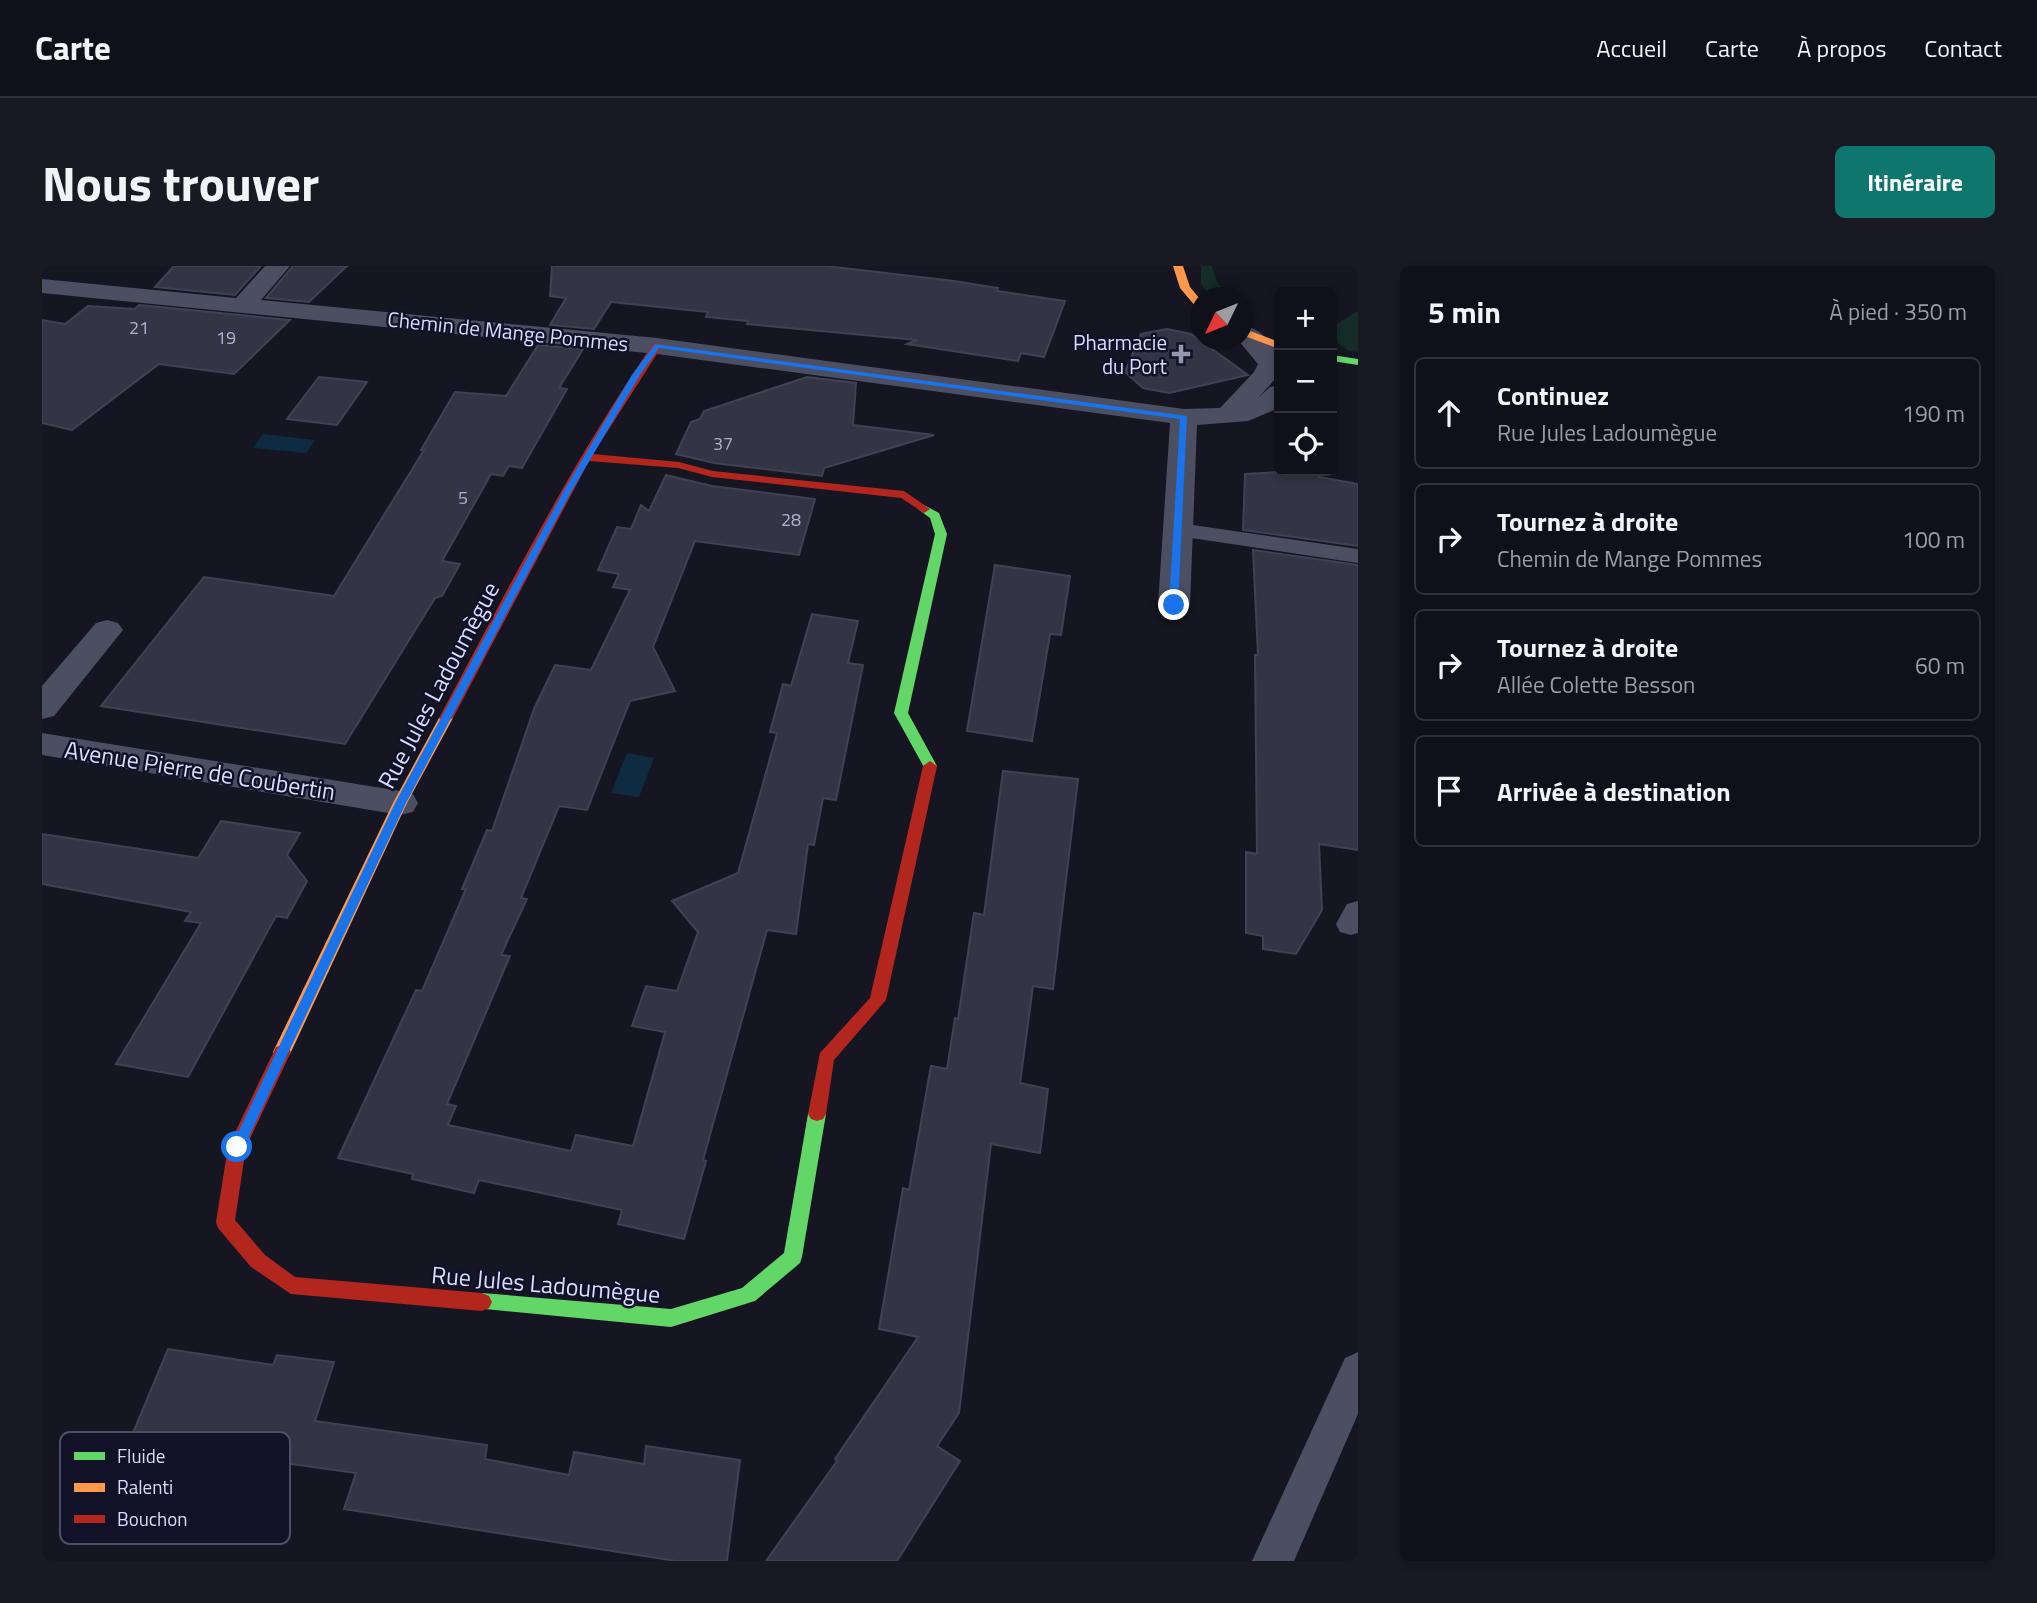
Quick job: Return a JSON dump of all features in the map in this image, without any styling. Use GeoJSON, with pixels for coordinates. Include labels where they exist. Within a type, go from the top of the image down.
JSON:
{"type":"FeatureCollection","features":[{"type":"Feature","properties":{"kind":"street"},"geometry":{"type":"LineString","coordinates":[[244,304],[278,266]]}},
{"type":"Feature","properties":{"kind":"street"},"geometry":{"type":"LineString","coordinates":[[1171,266],[1178,266],[1184,288],[1190,294]]}},
{"type":"Feature","properties":{"kind":"street","name":"Chemin de Mange Pommes"},"geometry":{"type":"LineString","coordinates":[[42,286],[127,283],[244,304],[657,346],[1184,417],[1223,415],[1263,408],[1274,398]]}},
{"type":"Feature","properties":{"kind":"street"},"geometry":{"type":"LineString","coordinates":[[1253,336],[1274,344]]}},
{"type":"Feature","properties":{"kind":"street"},"geometry":{"type":"LineString","coordinates":[[1223,415],[1266,375],[1270,364],[1267,355],[1253,341]]}},
{"type":"Feature","properties":{"kind":"street","name":"Rue Jules Ladoumègue"},"geometry":{"type":"LineString","coordinates":[[587,457],[679,465],[712,474],[904,495],[935,516],[941,534],[901,713],[930,765],[878,1000],[825,1058],[793,1257],[748,1295],[671,1318],[291,1285],[258,1261],[225,1222],[237,1147],[400,803],[587,457],[636,375],[657,346]]}},
{"type":"Feature","properties":{"kind":"street"},"geometry":{"type":"LineString","coordinates":[[1174,605],[1184,417]]}},
{"type":"Feature","properties":{"kind":"street","name":"Avenue Pierre de Coubertin"},"geometry":{"type":"LineString","coordinates":[[42,708],[107,630]]}},
{"type":"Feature","properties":{"kind":"street","name":"Avenue Pierre de Coubertin"},"geometry":{"type":"LineString","coordinates":[[42,744],[400,803]]}},
{"type":"Feature","properties":{"kind":"lane"},"geometry":{"type":"LineString","coordinates":[[1179,530],[1358,556]]}},
{"type":"Feature","properties":{"kind":"lane"},"geometry":{"type":"LineString","coordinates":[[1273,1561],[1358,1370]]}},
{"type":"Feature","properties":{"kind":"green space"},"geometry":{"type":"Polygon","coordinates":[[[1201,266],[1212,266],[1221,287],[1203,287],[1201,266]]]}},
{"type":"Feature","properties":{"kind":"green space"},"geometry":{"type":"Polygon","coordinates":[[[1358,311],[1358,352],[1349,351],[1337,343],[1337,324],[1358,311]]]}},
{"type":"Feature","properties":{"kind":"water"},"geometry":{"type":"Polygon","coordinates":[[[263,434],[315,440],[306,453],[253,448],[263,434]]]}},
{"type":"Feature","properties":{"kind":"water"},"geometry":{"type":"Polygon","coordinates":[[[627,753],[654,758],[639,797],[611,793],[627,753]]]}},
{"type":"Feature","properties":{"kind":"building"},"geometry":{"type":"Polygon","coordinates":[[[174,266],[261,266],[235,295],[155,287],[174,266]]]}},
{"type":"Feature","properties":{"kind":"building"},"geometry":{"type":"Polygon","coordinates":[[[293,266],[347,266],[309,302],[266,298],[293,266]]]}},
{"type":"Feature","properties":{"kind":"building"},"geometry":{"type":"Polygon","coordinates":[[[552,266],[826,266],[954,281],[998,288],[997,291],[1065,301],[1044,357],[1021,353],[1018,361],[907,344],[917,340],[747,324],[748,321],[706,317],[708,312],[611,302],[594,329],[550,325],[566,298],[550,296],[552,266]]]}},
{"type":"Feature","properties":{"kind":"building"},"geometry":{"type":"Polygon","coordinates":[[[139,305],[290,320],[234,374],[159,364],[72,430],[42,423],[42,320],[65,324],[88,306],[135,309],[139,305]]]}},
{"type":"Feature","properties":{"kind":"building"},"geometry":{"type":"Polygon","coordinates":[[[1167,329],[1190,334],[1190,350],[1213,350],[1248,375],[1169,393],[1143,388],[1125,372],[1141,334],[1167,329]]]}},
{"type":"Feature","properties":{"kind":"building"},"geometry":{"type":"Polygon","coordinates":[[[538,345],[583,349],[559,388],[567,389],[522,468],[509,466],[503,476],[491,474],[442,561],[460,564],[442,596],[435,598],[345,744],[101,706],[204,577],[334,596],[424,450],[421,450],[455,392],[506,396],[538,345]]]}},
{"type":"Feature","properties":{"kind":"building"},"geometry":{"type":"Polygon","coordinates":[[[319,377],[367,382],[337,425],[287,419],[319,377]]]}},
{"type":"Feature","properties":{"kind":"building"},"geometry":{"type":"Polygon","coordinates":[[[807,377],[856,383],[853,425],[934,435],[824,468],[822,476],[714,463],[676,454],[691,422],[700,419],[704,411],[807,377]]]}},
{"type":"Feature","properties":{"kind":"building"},"geometry":{"type":"Polygon","coordinates":[[[1274,472],[1274,476],[1319,476],[1358,484],[1358,546],[1243,530],[1245,474],[1274,472]]]}},
{"type":"Feature","properties":{"kind":"building"},"geometry":{"type":"Polygon","coordinates":[[[666,475],[712,486],[815,499],[799,555],[695,541],[653,647],[675,691],[630,701],[587,810],[559,806],[521,898],[527,899],[501,955],[510,956],[447,1104],[456,1106],[448,1125],[571,1151],[576,1135],[633,1146],[665,1032],[632,1026],[646,986],[677,991],[698,932],[672,901],[738,873],[777,733],[770,732],[783,684],[791,686],[812,614],[858,621],[848,663],[863,665],[836,800],[823,798],[814,845],[808,844],[796,934],[767,930],[703,1160],[706,1161],[684,1239],[618,1224],[622,1210],[479,1180],[474,1193],[412,1179],[413,1174],[338,1158],[416,990],[422,991],[466,889],[462,889],[487,830],[492,831],[534,709],[555,665],[591,670],[630,590],[613,587],[619,574],[598,570],[617,527],[631,529],[641,505],[649,511],[666,475]]]}},
{"type":"Feature","properties":{"kind":"building"},"geometry":{"type":"Polygon","coordinates":[[[1253,550],[1358,565],[1358,850],[1319,844],[1322,910],[1296,954],[1263,949],[1263,936],[1246,933],[1246,852],[1257,854],[1255,655],[1258,655],[1253,550]]]}},
{"type":"Feature","properties":{"kind":"building"},"geometry":{"type":"Polygon","coordinates":[[[995,565],[1070,576],[1061,635],[1050,634],[1032,741],[967,731],[995,565]]]}},
{"type":"Feature","properties":{"kind":"building"},"geometry":{"type":"Polygon","coordinates":[[[1003,771],[1078,779],[1053,989],[1033,986],[1020,1083],[1048,1089],[1040,1153],[991,1144],[959,1413],[937,1446],[960,1461],[897,1561],[766,1561],[837,1461],[835,1459],[918,1337],[879,1329],[903,1188],[909,1190],[931,1066],[947,1069],[955,1018],[958,1019],[974,913],[984,915],[1003,771]]]}},
{"type":"Feature","properties":{"kind":"building"},"geometry":{"type":"Polygon","coordinates":[[[221,821],[300,833],[287,855],[307,881],[287,918],[276,916],[188,1077],[116,1064],[201,923],[185,921],[191,912],[42,884],[42,834],[198,858],[221,821]]]}},
{"type":"Feature","properties":{"kind":"building"},"geometry":{"type":"Polygon","coordinates":[[[168,1349],[273,1365],[277,1355],[334,1362],[315,1421],[487,1445],[485,1459],[569,1475],[574,1452],[644,1464],[646,1446],[740,1460],[727,1561],[676,1561],[344,1509],[356,1473],[290,1464],[290,1432],[133,1432],[168,1349]]]}},
{"type":"Feature","properties":{"kind":"traffic: fast"},"geometry":{"type":"LineString","coordinates":[[1337,359],[1358,362]]}},
{"type":"Feature","properties":{"kind":"traffic: fast"},"geometry":{"type":"LineString","coordinates":[[924,509],[935,516],[941,534],[901,713],[930,766]]}},
{"type":"Feature","properties":{"kind":"traffic: fast"},"geometry":{"type":"LineString","coordinates":[[482,1302],[671,1318],[748,1295],[793,1257],[817,1114]]}},
{"type":"Feature","properties":{"kind":"traffic: slow"},"geometry":{"type":"LineString","coordinates":[[1178,266],[1185,288],[1190,294]]}},
{"type":"Feature","properties":{"kind":"traffic: slow"},"geometry":{"type":"LineString","coordinates":[[1253,335],[1274,344]]}},
{"type":"Feature","properties":{"kind":"traffic: slow"},"geometry":{"type":"LineString","coordinates":[[282,1052],[400,803],[446,718]]}},
{"type":"Feature","properties":{"kind":"traffic: jam"},"geometry":{"type":"LineString","coordinates":[[446,718],[572,481],[657,346]]}},
{"type":"Feature","properties":{"kind":"traffic: jam"},"geometry":{"type":"LineString","coordinates":[[587,457],[679,465],[712,474],[904,495],[924,509]]}},
{"type":"Feature","properties":{"kind":"traffic: jam"},"geometry":{"type":"LineString","coordinates":[[817,1114],[826,1058],[878,1000],[930,766]]}},
{"type":"Feature","properties":{"kind":"traffic: jam"},"geometry":{"type":"LineString","coordinates":[[282,1052],[237,1147],[225,1222],[258,1261],[291,1285],[482,1302]]}},
{"type":"Feature","properties":{"kind":"place","name":"Pharmacie du Port"},"geometry":{"type":"Point","coordinates":[1181,354]}},
{"type":"Feature","properties":{"kind":"route"},"geometry":{"type":"LineString","coordinates":[[237,1147],[400,803],[567,492],[636,375],[657,346],[1184,417],[1174,605]]}}]}
